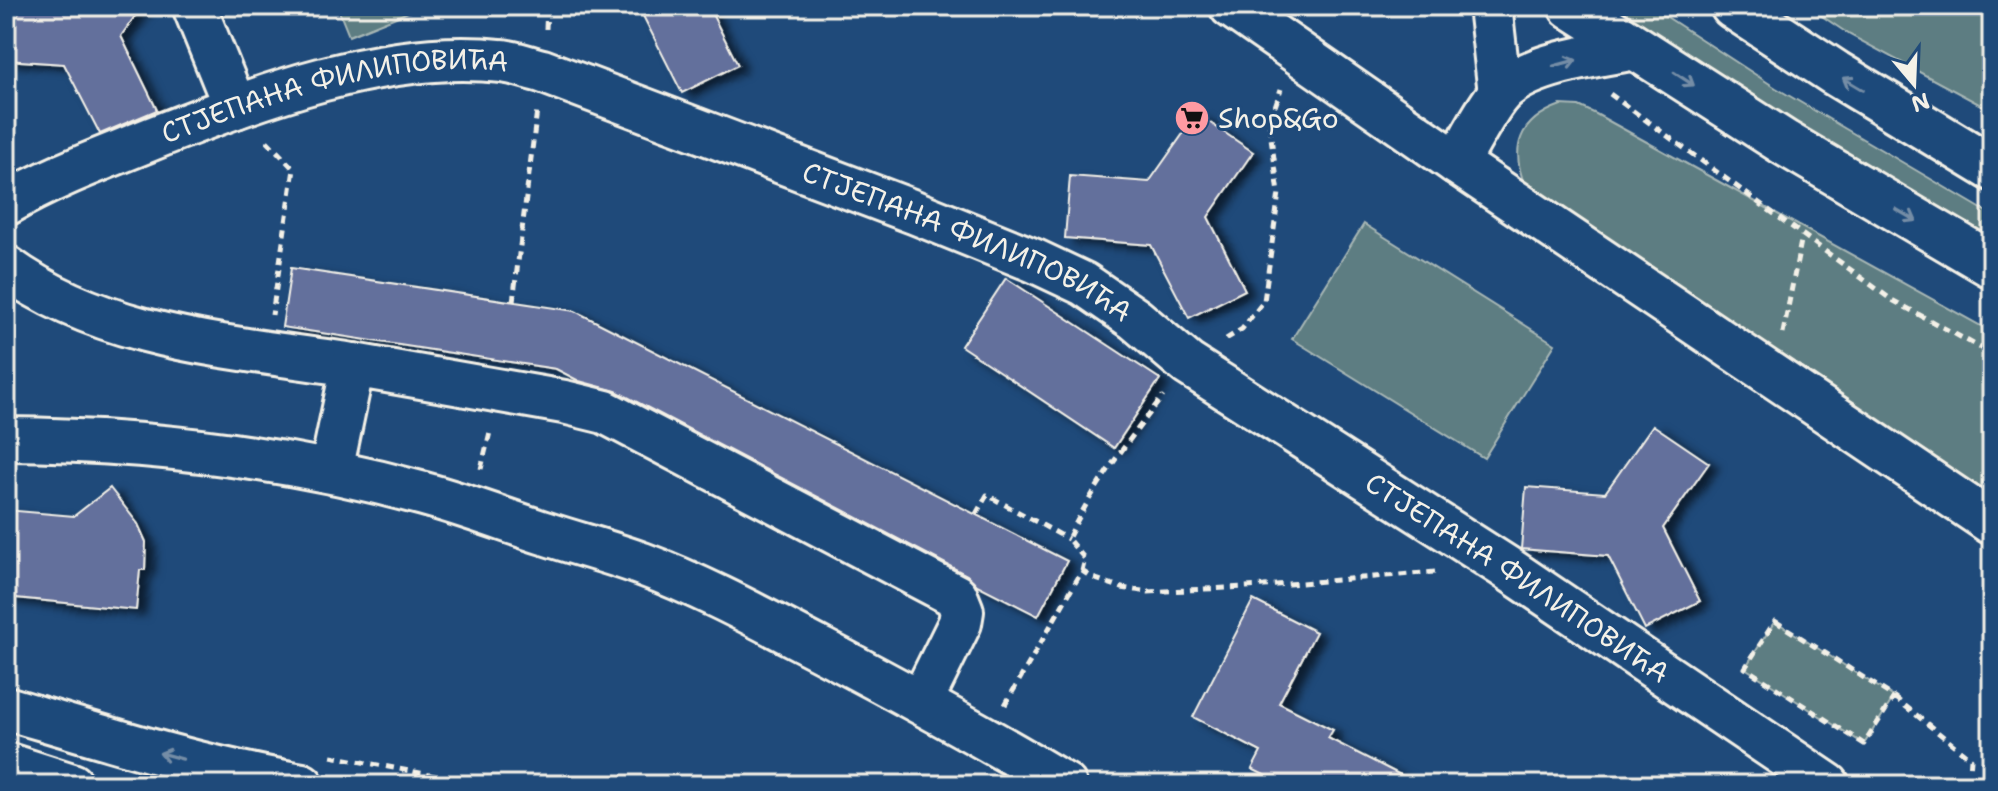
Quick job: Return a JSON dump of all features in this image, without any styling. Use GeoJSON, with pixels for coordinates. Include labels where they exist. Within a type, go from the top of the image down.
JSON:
{"type":"FeatureCollection","features":[{"type":"Feature","properties":{"kind":"main road"},"geometry":{"type":"LineString","coordinates":[[1571,6],[1785,143],[1992,265]]}},
{"type":"Feature","properties":{"kind":"main road"},"geometry":{"type":"LineString","coordinates":[[1733,6],[1835,73],[1992,168]]}},
{"type":"Feature","properties":{"kind":"street"},"geometry":{"type":"LineString","coordinates":[[194,6],[235,107]]}},
{"type":"Feature","properties":{"kind":"street"},"geometry":{"type":"LineString","coordinates":[[1231,6],[1457,163],[1992,523]]}},
{"type":"Feature","properties":{"kind":"street"},"geometry":{"type":"LineString","coordinates":[[1490,6],[1500,93]]}},
{"type":"Feature","properties":{"kind":"street"},"geometry":{"type":"LineString","coordinates":[[1457,163],[1500,93],[1529,74],[1562,62],[1635,48]]}},
{"type":"Feature","properties":{"kind":"street","name":"СТЈЕПАНА ФИЛИПОВИЋА"},"geometry":{"type":"LineString","coordinates":[[6,204],[34,188],[101,159],[235,107],[374,67],[464,58],[504,61],[542,71],[1035,261],[1084,284],[1135,319],[1188,364],[1504,566],[1828,785]]}},
{"type":"Feature","properties":{"kind":"street"},"geometry":{"type":"LineString","coordinates":[[6,267],[43,291],[83,310],[147,330],[564,402],[605,412],[956,596],[962,611],[960,623],[921,702]]}},
{"type":"Feature","properties":{"kind":"street"},"geometry":{"type":"LineString","coordinates":[[331,471],[353,365]]}},
{"type":"Feature","properties":{"kind":"street"},"geometry":{"type":"LineString","coordinates":[[6,439],[104,442],[168,448],[252,457],[331,471],[425,494],[643,564],[767,622],[921,702],[987,737],[1065,785]]}},
{"type":"Feature","properties":{"kind":"street"},"geometry":{"type":"LineString","coordinates":[[6,708],[174,757],[258,778],[302,785]]}},
{"type":"Feature","properties":{"kind":"street"},"geometry":{"type":"LineString","coordinates":[[6,764],[72,785]]}},
{"type":"Feature","properties":{"kind":"path"},"geometry":{"type":"LineString","coordinates":[[1974,6],[1992,14]]}},
{"type":"Feature","properties":{"kind":"path"},"geometry":{"type":"LineString","coordinates":[[1188,364],[1242,329],[1264,301],[1279,193],[1269,124],[1295,51]]}},
{"type":"Feature","properties":{"kind":"path"},"geometry":{"type":"LineString","coordinates":[[1600,87],[1892,300],[1992,354]]}},
{"type":"Feature","properties":{"kind":"path"},"geometry":{"type":"LineString","coordinates":[[267,351],[294,169]]}},
{"type":"Feature","properties":{"kind":"path"},"geometry":{"type":"LineString","coordinates":[[513,302],[523,220]]}},
{"type":"Feature","properties":{"kind":"path"},"geometry":{"type":"LineString","coordinates":[[1774,378],[1802,236]]}},
{"type":"Feature","properties":{"kind":"path"},"geometry":{"type":"LineString","coordinates":[[1068,539],[1080,512],[1136,430]]}},
{"type":"Feature","properties":{"kind":"path"},"geometry":{"type":"LineString","coordinates":[[976,514],[987,495],[1068,539],[1085,559],[1082,571],[987,737]]}},
{"type":"Feature","properties":{"kind":"path"},"geometry":{"type":"LineString","coordinates":[[1082,571],[1122,588],[1148,592],[1264,586],[1504,566]]}},
{"type":"Feature","properties":{"kind":"path"},"geometry":{"type":"LineString","coordinates":[[1894,697],[1864,744],[1745,668],[1775,621],[1894,697],[1971,759],[1969,785]]}},
{"type":"Feature","properties":{"kind":"green space"},"geometry":{"type":"Polygon","coordinates":[[[337,6],[423,6],[349,36],[337,6]]]}},
{"type":"Feature","properties":{"kind":"green space"},"geometry":{"type":"Polygon","coordinates":[[[1600,6],[1650,6],[1776,88],[1992,215],[1992,244],[1600,6]]]}},
{"type":"Feature","properties":{"kind":"green space"},"geometry":{"type":"Polygon","coordinates":[[[1807,6],[1992,6],[1992,111],[1850,35],[1807,6]]]}},
{"type":"Feature","properties":{"kind":"green space"},"geometry":{"type":"Polygon","coordinates":[[[1561,105],[1579,106],[1596,114],[1992,332],[1992,500],[1526,188],[1518,160],[1521,137],[1535,119],[1561,105]]]}},
{"type":"Feature","properties":{"kind":"green space"},"geometry":{"type":"Polygon","coordinates":[[[1364,224],[1555,344],[1484,458],[1292,339],[1364,224]]]}},
{"type":"Feature","properties":{"kind":"green space"},"geometry":{"type":"Polygon","coordinates":[[[1775,621],[1894,697],[1864,744],[1745,668],[1775,621]]]}},
{"type":"Feature","properties":{"kind":"building"},"geometry":{"type":"Polygon","coordinates":[[[6,6],[142,6],[121,36],[157,110],[100,134],[64,64],[6,60],[6,6]]]}},
{"type":"Feature","properties":{"kind":"building"},"geometry":{"type":"Polygon","coordinates":[[[638,6],[708,6],[738,65],[682,93],[638,6]]]}},
{"type":"Feature","properties":{"kind":"building"},"geometry":{"type":"Polygon","coordinates":[[[1197,114],[1253,152],[1208,217],[1245,290],[1189,318],[1151,245],[1065,238],[1070,176],[1149,182],[1197,114]]]}},
{"type":"Feature","properties":{"kind":"building"},"geometry":{"type":"Polygon","coordinates":[[[291,268],[575,311],[1067,561],[1038,616],[977,585],[967,575],[616,391],[579,381],[556,369],[282,327],[291,268]]]}},
{"type":"Feature","properties":{"kind":"building"},"geometry":{"type":"Polygon","coordinates":[[[1006,278],[1160,379],[1114,448],[961,346],[1006,278]]]}},
{"type":"Feature","properties":{"kind":"building"},"geometry":{"type":"Polygon","coordinates":[[[1653,425],[1709,463],[1663,528],[1700,601],[1645,629],[1608,556],[1521,549],[1526,487],[1605,493],[1653,425]]]}},
{"type":"Feature","properties":{"kind":"building"},"geometry":{"type":"Polygon","coordinates":[[[110,488],[138,524],[146,542],[145,570],[140,570],[136,610],[6,597],[6,510],[74,516],[110,488]]]}},
{"type":"Feature","properties":{"kind":"building"},"geometry":{"type":"Polygon","coordinates":[[[1253,600],[1316,632],[1279,703],[1333,730],[1328,738],[1420,785],[1284,785],[1252,769],[1261,752],[1193,717],[1253,600]]]}},
{"type":"Feature","properties":{"kind":"place","name":"Shop&Go"},"geometry":{"type":"Point","coordinates":[1192,118]}}]}
